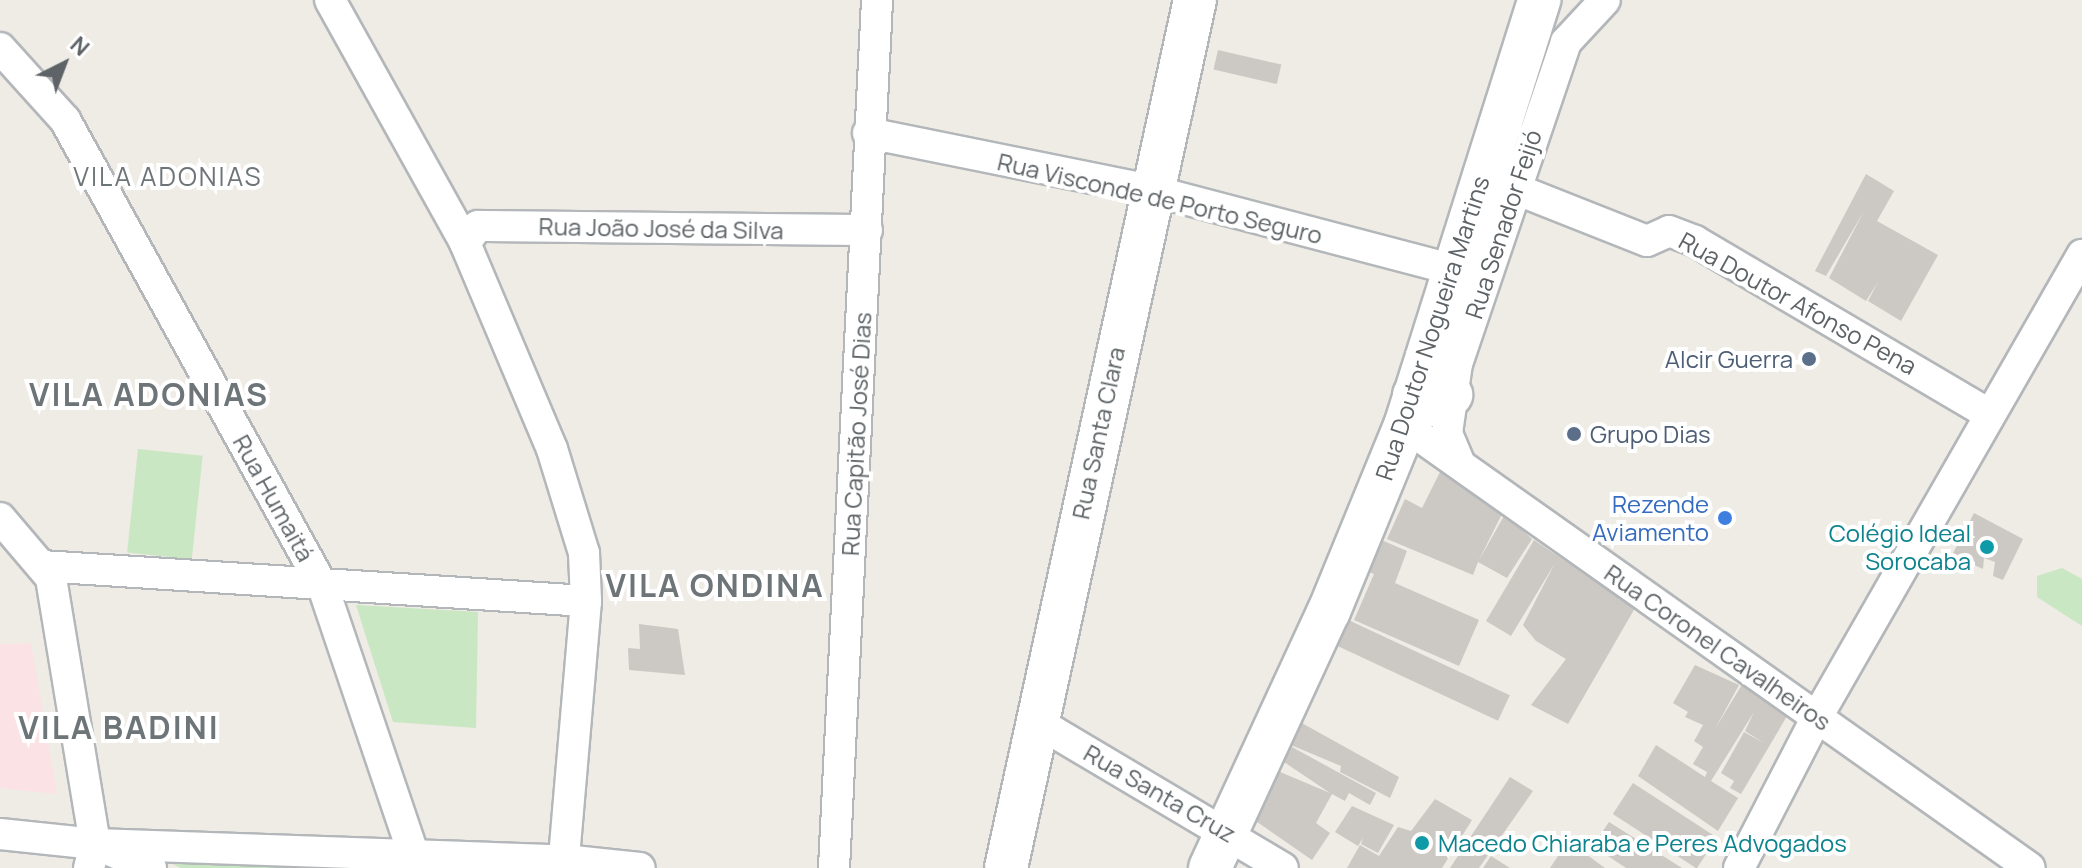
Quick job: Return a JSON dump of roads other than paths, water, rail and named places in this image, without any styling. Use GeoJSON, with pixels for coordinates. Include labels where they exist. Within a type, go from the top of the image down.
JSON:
{"type":"FeatureCollection","features":[{"type":"Feature","properties":{"kind":"main road","name":"Rua Santa Clara"},"geometry":{"type":"LineString","coordinates":[[1006,868],[1150,190],[1195,0]]}},
{"type":"Feature","properties":{"kind":"main road","name":"Rua Doutor Nogueira Martins"},"geometry":{"type":"LineString","coordinates":[[1219,850],[1423,405],[1451,269],[1539,0]]}},
{"type":"Feature","properties":{"kind":"street"},"geometry":{"type":"LineString","coordinates":[[330,0],[465,243],[552,449],[584,553],[586,601],[564,860]]}},
{"type":"Feature","properties":{"kind":"street","name":"Rua Capitão José Dias"},"geometry":{"type":"LineString","coordinates":[[834,868],[867,230],[868,133],[877,0]]}},
{"type":"Feature","properties":{"kind":"street","name":"Rua Senador Feijó"},"geometry":{"type":"LineString","coordinates":[[1460,464],[1447,433],[1423,405],[1513,188],[1566,42],[1605,0]]}},
{"type":"Feature","properties":{"kind":"street","name":"Rua Humaitá"},"geometry":{"type":"LineString","coordinates":[[0,48],[65,120],[323,587],[414,856]]}},
{"type":"Feature","properties":{"kind":"street","name":"Rua Visconde de Porto Seguro"},"geometry":{"type":"LineString","coordinates":[[868,133],[1150,190],[1451,269]]}},
{"type":"Feature","properties":{"kind":"street","name":"Rua Doutor Afonso Pena"},"geometry":{"type":"LineString","coordinates":[[1513,188],[1647,241],[1669,231],[1695,241],[1989,414]]}},
{"type":"Feature","properties":{"kind":"street","name":"Rua João José da Silva"},"geometry":{"type":"LineString","coordinates":[[465,243],[478,226],[867,230]]}},
{"type":"Feature","properties":{"kind":"street"},"geometry":{"type":"LineString","coordinates":[[1739,868],[1817,717],[2082,255]]}},
{"type":"Feature","properties":{"kind":"street","name":"Rua Coronel Cavalheiros"},"geometry":{"type":"LineString","coordinates":[[1423,405],[1460,464],[2030,868]]}},
{"type":"Feature","properties":{"kind":"street"},"geometry":{"type":"LineString","coordinates":[[0,518],[52,581],[92,856]]}},
{"type":"Feature","properties":{"kind":"street"},"geometry":{"type":"LineString","coordinates":[[42,566],[323,587],[586,601]]}},
{"type":"Feature","properties":{"kind":"street","name":"Rua Santa Cruz"},"geometry":{"type":"LineString","coordinates":[[1033,730],[1054,732],[1219,850],[1283,868]]}},
{"type":"Feature","properties":{"kind":"street"},"geometry":{"type":"LineString","coordinates":[[0,834],[151,868]]}},
{"type":"Feature","properties":{"kind":"street"},"geometry":{"type":"LineString","coordinates":[[92,856],[414,856],[564,860],[640,868]]}},
{"type":"Feature","properties":{"kind":"place","name":"Alcir Guerra"},"geometry":{"type":"Point","coordinates":[1809,359]}},
{"type":"Feature","properties":{"kind":"place","name":"Grupo Dias"},"geometry":{"type":"Point","coordinates":[1574,434]}},
{"type":"Feature","properties":{"kind":"place","name":"Rezende Aviamento"},"geometry":{"type":"Point","coordinates":[1725,518]}},
{"type":"Feature","properties":{"kind":"place","name":"Colégio Ideal Sorocaba"},"geometry":{"type":"Point","coordinates":[1987,547]}},
{"type":"Feature","properties":{"kind":"place","name":"Macedo Chiaraba e Peres Advogados"},"geometry":{"type":"Point","coordinates":[1422,843]}},
{"type":"Feature","properties":{"kind":"district","name":"VILA ADONIAS"},"geometry":{"type":"Point","coordinates":[168,177]}},
{"type":"Feature","properties":{"kind":"district","name":"VILA ADONIAS"},"geometry":{"type":"Point","coordinates":[149,394]}},
{"type":"Feature","properties":{"kind":"district","name":"VILA ONDINA"},"geometry":{"type":"Point","coordinates":[715,585]}},
{"type":"Feature","properties":{"kind":"district","name":"VILA BADINI"},"geometry":{"type":"Point","coordinates":[119,727]}}]}
